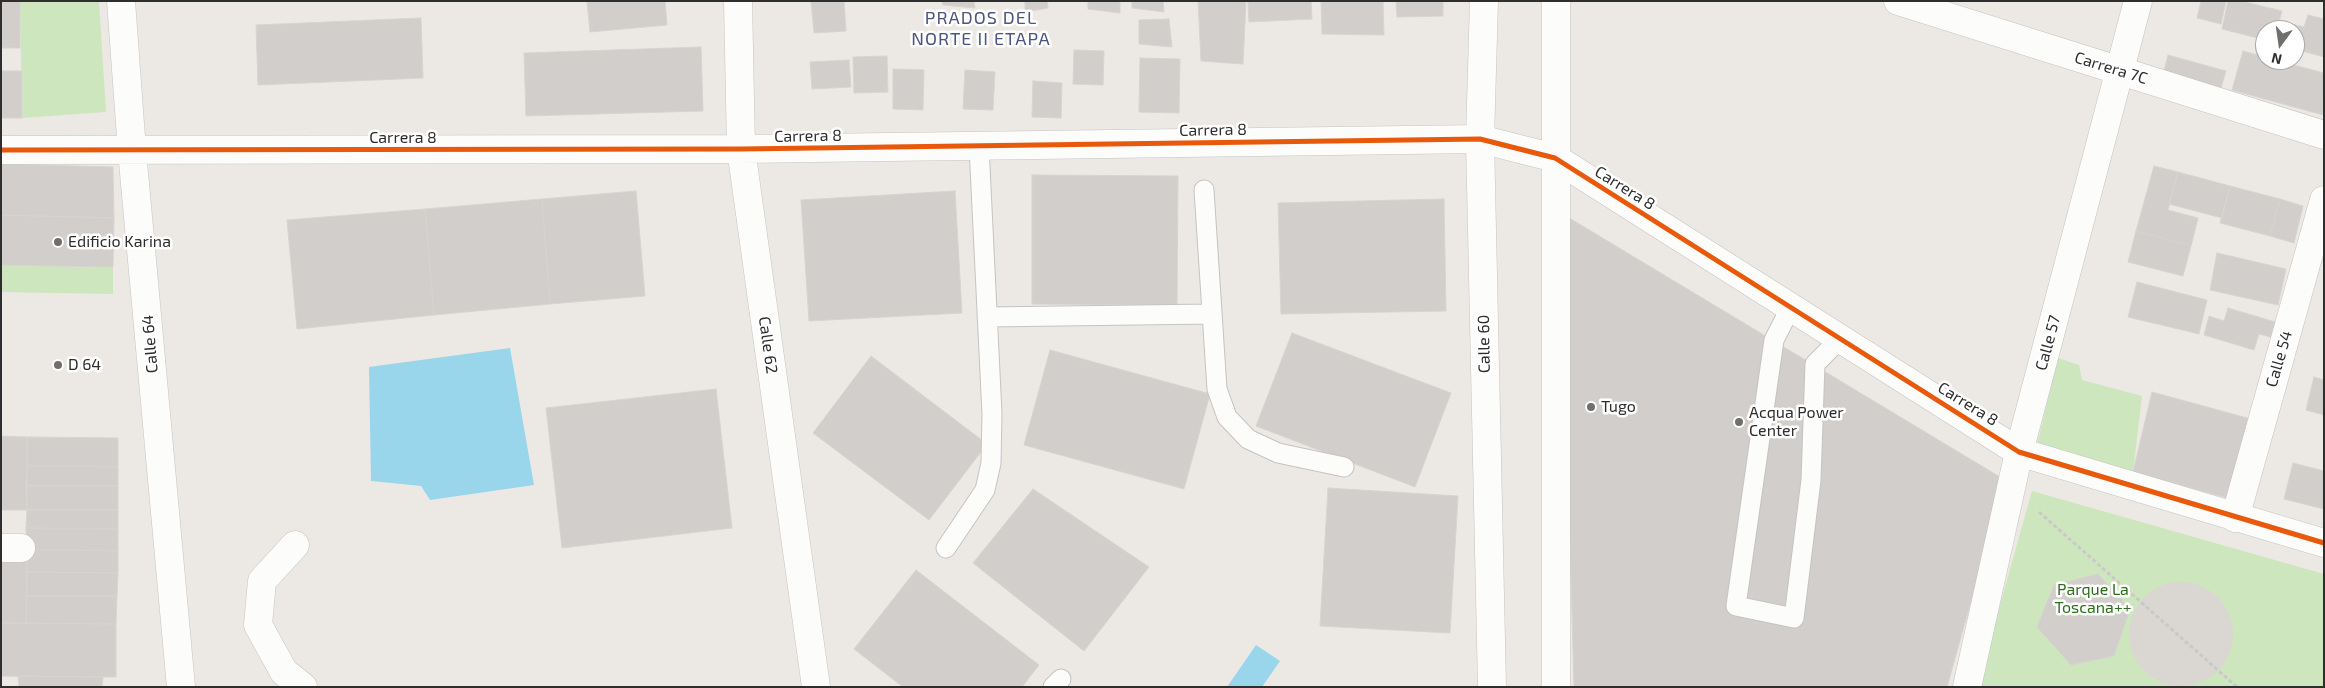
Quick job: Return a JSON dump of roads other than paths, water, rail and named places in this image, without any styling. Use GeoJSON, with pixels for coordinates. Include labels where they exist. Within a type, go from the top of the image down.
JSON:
{"type":"FeatureCollection","features":[{"type":"Feature","properties":{"kind":"street","name":"Calle 64"},"geometry":{"type":"LineString","coordinates":[[121,1],[132,151],[181,687]]}},
{"type":"Feature","properties":{"kind":"street","name":"Calle 62"},"geometry":{"type":"LineString","coordinates":[[738,1],[741,149],[816,687]]}},
{"type":"Feature","properties":{"kind":"street","name":"Calle 60"},"geometry":{"type":"LineString","coordinates":[[1484,1],[1480,139],[1492,687]]}},
{"type":"Feature","properties":{"kind":"street"},"geometry":{"type":"LineString","coordinates":[[1556,1],[1556,687]]}},
{"type":"Feature","properties":{"kind":"street","name":"Carrera 7C"},"geometry":{"type":"LineString","coordinates":[[1898,1],[2324,135]]}},
{"type":"Feature","properties":{"kind":"street","name":"Calle 57"},"geometry":{"type":"LineString","coordinates":[[1967,687],[2019,452],[2138,1]]}},
{"type":"Feature","properties":{"kind":"street","name":"Carrera 8"},"geometry":{"type":"LineString","coordinates":[[1,150],[741,149],[1480,139],[1555,158],[2019,452],[2235,518],[2324,542]]}},
{"type":"Feature","properties":{"kind":"street","name":"Calle 54"},"geometry":{"type":"LineString","coordinates":[[2235,518],[2324,200]]}},
{"type":"Feature","properties":{"kind":"street"},"geometry":{"type":"LineString","coordinates":[[295,545],[262,581],[258,625],[284,672],[303,687]]}},
{"type":"Feature","properties":{"kind":"lane"},"geometry":{"type":"LineString","coordinates":[[946,548],[985,490],[992,463],[992,414],[979,146]]}},
{"type":"Feature","properties":{"kind":"lane"},"geometry":{"type":"LineString","coordinates":[[1204,190],[1217,389],[1227,417],[1248,439],[1278,453],[1344,467]]}},
{"type":"Feature","properties":{"kind":"lane"},"geometry":{"type":"LineString","coordinates":[[1791,307],[1774,340],[1736,606],[1794,618],[1811,480],[1815,364],[1840,339]]}},
{"type":"Feature","properties":{"kind":"lane"},"geometry":{"type":"LineString","coordinates":[[987,316],[1211,314]]}},
{"type":"Feature","properties":{"kind":"water"},"geometry":{"type":"Polygon","coordinates":[[[510,348],[534,485],[430,500],[421,486],[371,481],[369,367],[510,348]]]}},
{"type":"Feature","properties":{"kind":"water"},"geometry":{"type":"Polygon","coordinates":[[[1256,645],[1280,661],[1262,687],[1227,687],[1256,645]]]}},
{"type":"Feature","properties":{"kind":"place","name":"Edificio Karina"},"geometry":{"type":"Point","coordinates":[58,242]}},
{"type":"Feature","properties":{"kind":"place","name":"D 64"},"geometry":{"type":"Point","coordinates":[58,365]}},
{"type":"Feature","properties":{"kind":"place","name":"Tugo"},"geometry":{"type":"Point","coordinates":[1591,407]}},
{"type":"Feature","properties":{"kind":"place","name":"Acqua Power Center"},"geometry":{"type":"Point","coordinates":[1739,422]}},
{"type":"Feature","properties":{"kind":"district","name":"PRADOS DEL NORTE II ETAPA"},"geometry":{"type":"Point","coordinates":[981,28]}},
{"type":"Feature","properties":{"kind":"park label","name":"Parque La Toscana++"},"geometry":{"type":"Point","coordinates":[2093,599]}}]}
